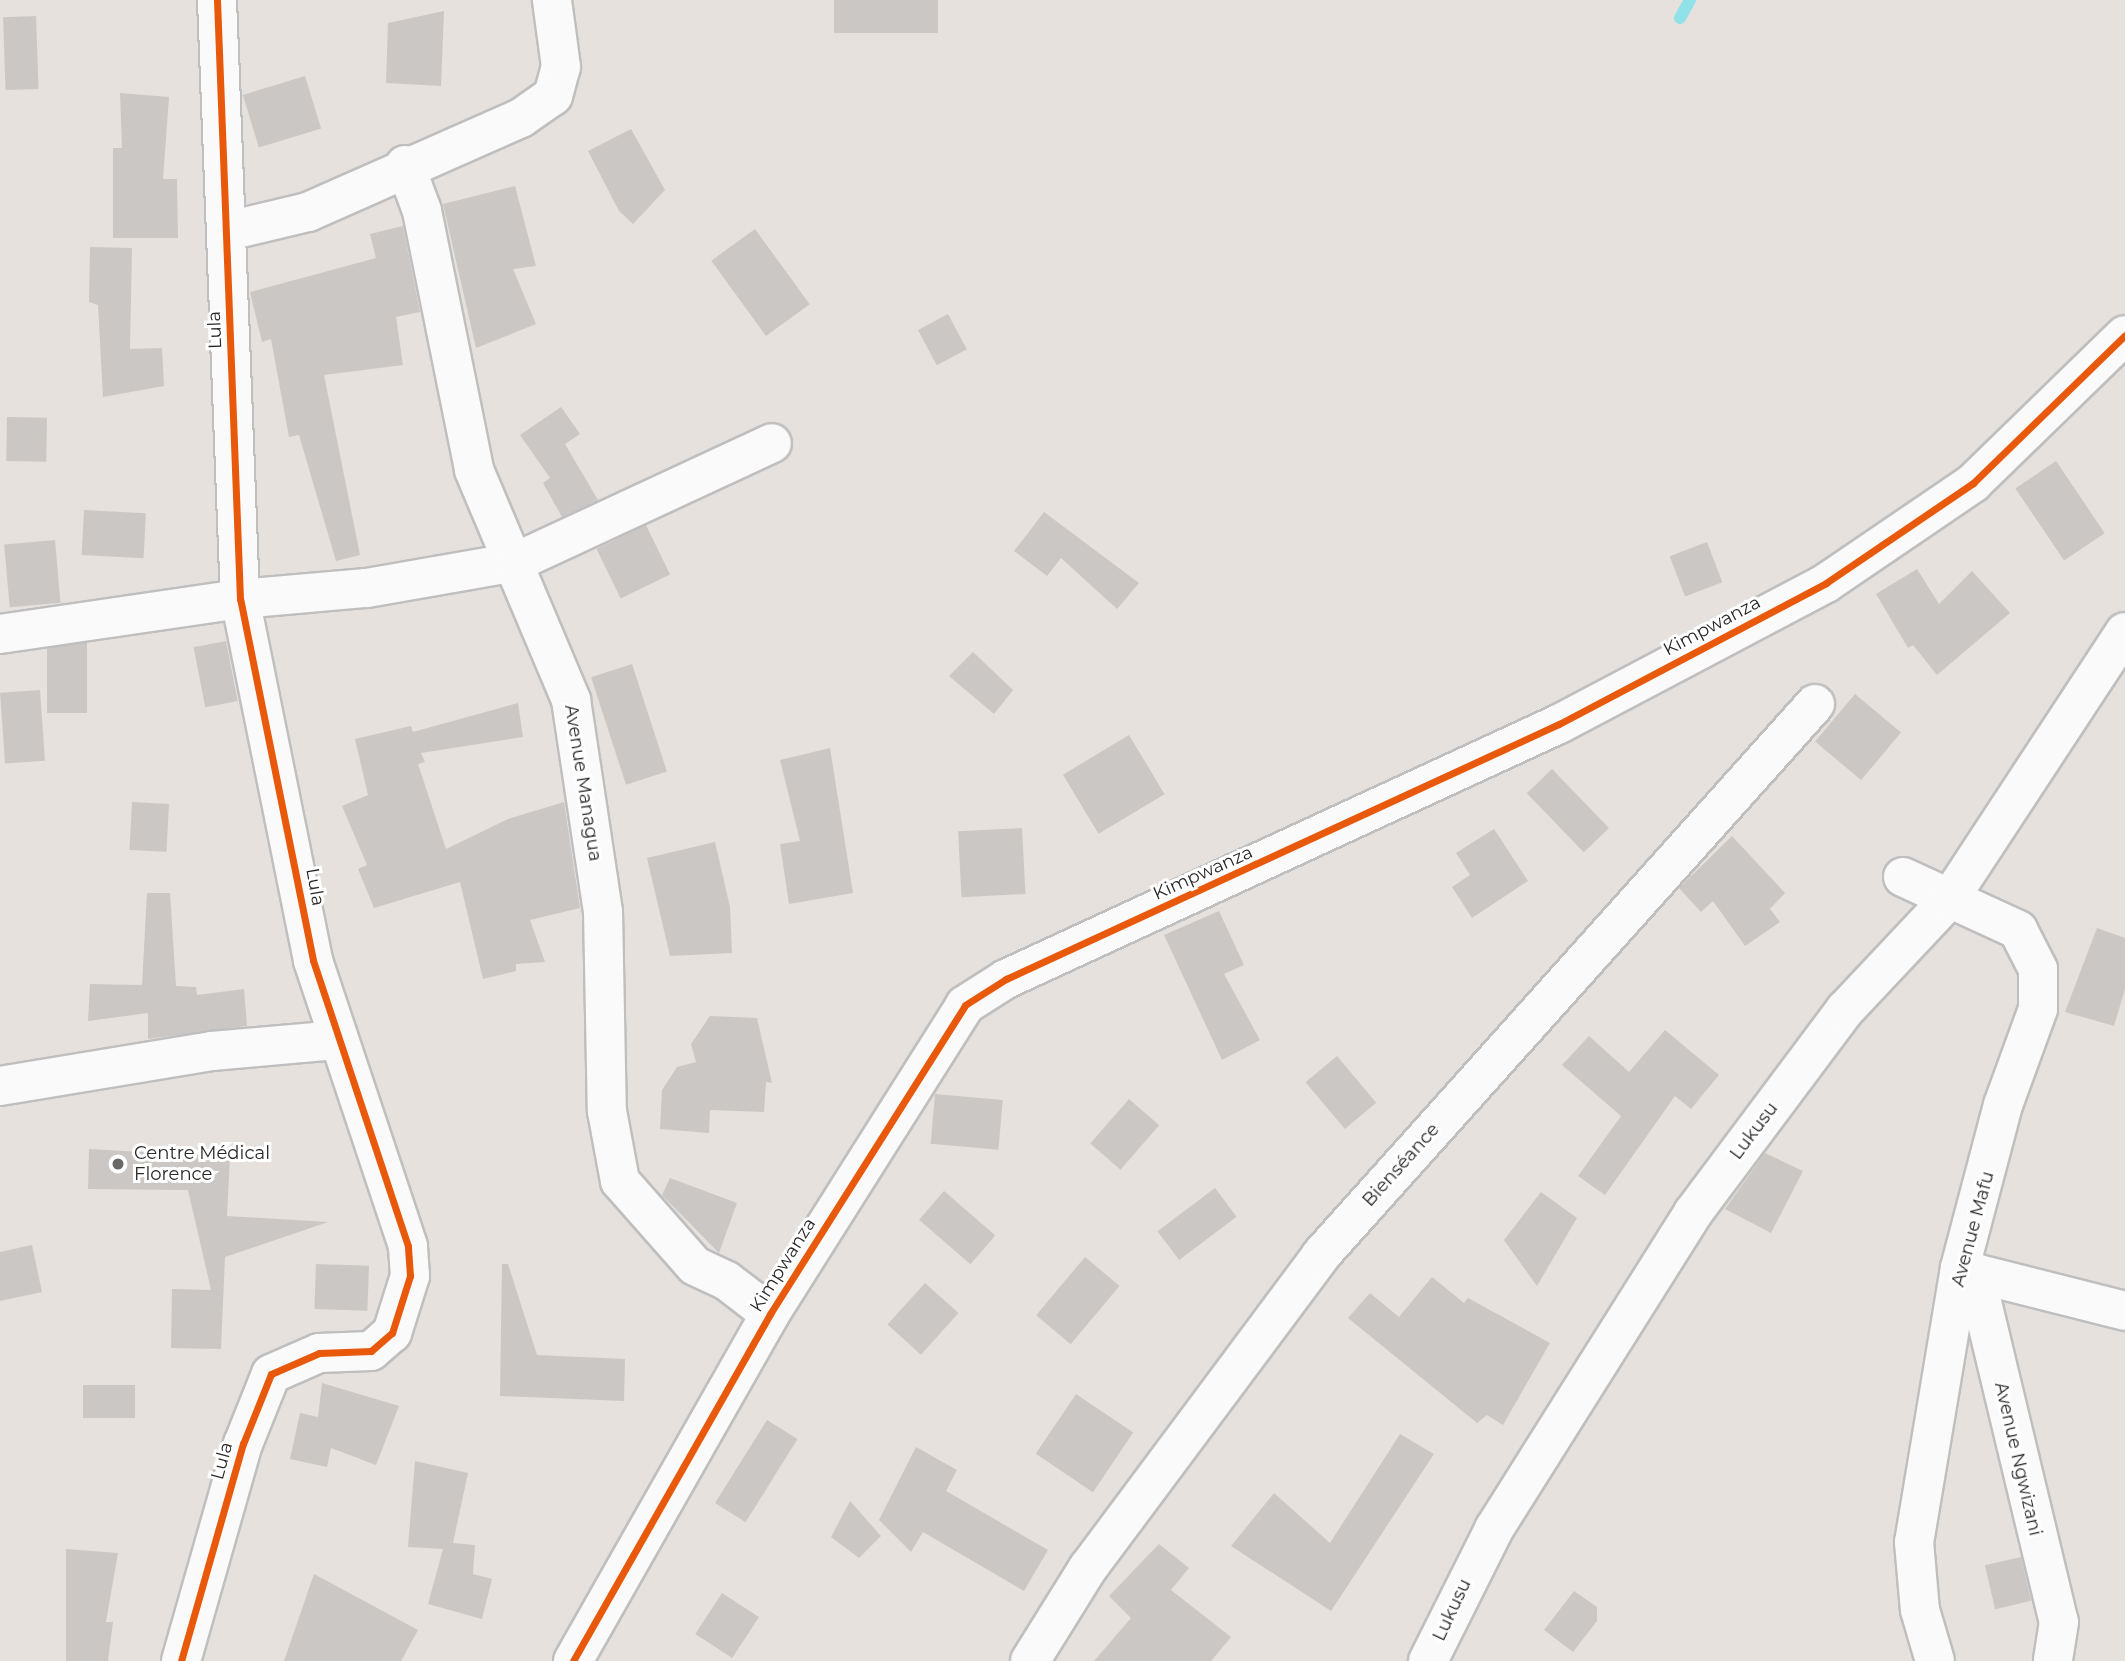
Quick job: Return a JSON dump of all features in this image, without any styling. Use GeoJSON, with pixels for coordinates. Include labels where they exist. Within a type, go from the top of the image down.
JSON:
{"type":"FeatureCollection","features":[{"type":"Feature","properties":{"kind":"street","name":"Lula"},"geometry":{"type":"LineString","coordinates":[[181,1661],[243,1444],[271,1374],[319,1353],[371,1351],[392,1334],[404,1308],[408,1245],[313,960],[240,599],[228,231],[216,0]]}},
{"type":"Feature","properties":{"kind":"street"},"geometry":{"type":"LineString","coordinates":[[228,231],[308,212],[405,165],[521,118],[553,96],[561,67],[552,0]]}},
{"type":"Feature","properties":{"kind":"street","name":"Avenue Managua"},"geometry":{"type":"LineString","coordinates":[[405,165],[422,211],[474,470],[516,562],[570,700],[603,911],[607,1111],[620,1181],[695,1266],[727,1281],[770,1314]]}},
{"type":"Feature","properties":{"kind":"street","name":"Kimpwanza"},"geometry":{"type":"LineString","coordinates":[[573,1661],[770,1314],[965,1005],[1006,979],[1559,724],[1826,583],[1973,483],[2125,335]]}},
{"type":"Feature","properties":{"kind":"street"},"geometry":{"type":"LineString","coordinates":[[0,634],[240,599],[368,588],[516,562],[772,443]]}},
{"type":"Feature","properties":{"kind":"street","name":"Lukusu"},"geometry":{"type":"LineString","coordinates":[[1429,1661],[1494,1528],[1693,1213],[1844,1010],[1950,898],[2125,632]]}},
{"type":"Feature","properties":{"kind":"street","name":"Bienséance"},"geometry":{"type":"LineString","coordinates":[[1030,1661],[1088,1568],[1321,1255],[1815,704]]}},
{"type":"Feature","properties":{"kind":"street","name":"Avenue Mafu"},"geometry":{"type":"LineString","coordinates":[[1903,877],[2018,930],[2038,969],[2038,1009],[2003,1105],[1967,1270],[1914,1542],[1920,1610],[1935,1661]]}},
{"type":"Feature","properties":{"kind":"street"},"geometry":{"type":"LineString","coordinates":[[0,1086],[212,1051],[340,1040]]}},
{"type":"Feature","properties":{"kind":"street"},"geometry":{"type":"LineString","coordinates":[[1967,1270],[2125,1311]]}},
{"type":"Feature","properties":{"kind":"street","name":"Avenue Ngwizani"},"geometry":{"type":"LineString","coordinates":[[1967,1270],[2059,1622],[2053,1661]]}},
{"type":"Feature","properties":{"kind":"building"},"geometry":{"type":"Polygon","coordinates":[[[834,0],[938,0],[938,33],[834,33],[834,0]]]}},
{"type":"Feature","properties":{"kind":"building"},"geometry":{"type":"Polygon","coordinates":[[[444,11],[441,86],[386,83],[388,23],[444,11]]]}},
{"type":"Feature","properties":{"kind":"building"},"geometry":{"type":"Polygon","coordinates":[[[36,16],[39,89],[6,90],[3,17],[36,16]]]}},
{"type":"Feature","properties":{"kind":"building"},"geometry":{"type":"Polygon","coordinates":[[[305,76],[321,129],[259,148],[243,95],[305,76]]]}},
{"type":"Feature","properties":{"kind":"building"},"geometry":{"type":"Polygon","coordinates":[[[120,93],[169,97],[163,179],[177,179],[178,238],[113,238],[113,148],[122,148],[120,93]]]}},
{"type":"Feature","properties":{"kind":"building"},"geometry":{"type":"Polygon","coordinates":[[[631,129],[665,190],[633,224],[619,211],[588,151],[631,129]]]}},
{"type":"Feature","properties":{"kind":"building"},"geometry":{"type":"Polygon","coordinates":[[[515,186],[536,266],[513,269],[536,324],[476,348],[443,204],[515,186]]]}},
{"type":"Feature","properties":{"kind":"building"},"geometry":{"type":"Polygon","coordinates":[[[403,226],[420,312],[396,317],[403,365],[324,375],[360,555],[336,561],[299,435],[289,437],[271,339],[262,342],[250,292],[376,258],[370,234],[403,226]]]}},
{"type":"Feature","properties":{"kind":"building"},"geometry":{"type":"Polygon","coordinates":[[[755,229],[810,304],[766,336],[711,261],[755,229]]]}},
{"type":"Feature","properties":{"kind":"building"},"geometry":{"type":"Polygon","coordinates":[[[90,247],[132,248],[130,349],[162,348],[164,386],[103,397],[98,305],[89,302],[90,247]]]}},
{"type":"Feature","properties":{"kind":"building"},"geometry":{"type":"Polygon","coordinates":[[[948,314],[967,349],[937,365],[918,330],[948,314]]]}},
{"type":"Feature","properties":{"kind":"building"},"geometry":{"type":"Polygon","coordinates":[[[561,407],[580,434],[565,444],[598,500],[562,517],[543,483],[550,478],[520,435],[561,407]]]}},
{"type":"Feature","properties":{"kind":"building"},"geometry":{"type":"Polygon","coordinates":[[[7,417],[47,418],[46,462],[6,461],[7,417]]]}},
{"type":"Feature","properties":{"kind":"building"},"geometry":{"type":"Polygon","coordinates":[[[2056,461],[2105,533],[2064,561],[2015,488],[2056,461]]]}},
{"type":"Feature","properties":{"kind":"building"},"geometry":{"type":"Polygon","coordinates":[[[84,510],[146,513],[144,558],[82,555],[84,510]]]}},
{"type":"Feature","properties":{"kind":"building"},"geometry":{"type":"Polygon","coordinates":[[[1044,512],[1139,583],[1117,609],[1061,558],[1047,576],[1014,551],[1044,512]]]}},
{"type":"Feature","properties":{"kind":"building"},"geometry":{"type":"Polygon","coordinates":[[[646,525],[670,574],[621,599],[597,549],[646,525]]]}},
{"type":"Feature","properties":{"kind":"building"},"geometry":{"type":"Polygon","coordinates":[[[55,540],[60,603],[10,607],[4,544],[55,540]]]}},
{"type":"Feature","properties":{"kind":"building"},"geometry":{"type":"Polygon","coordinates":[[[1707,542],[1722,582],[1685,596],[1670,556],[1707,542]]]}},
{"type":"Feature","properties":{"kind":"building"},"geometry":{"type":"Polygon","coordinates":[[[1917,569],[1939,604],[1972,571],[2010,613],[1937,675],[1913,645],[1908,648],[1876,594],[1917,569]]]}},
{"type":"Feature","properties":{"kind":"building"},"geometry":{"type":"Polygon","coordinates":[[[226,641],[238,701],[205,707],[194,647],[226,641]]]}},
{"type":"Feature","properties":{"kind":"building"},"geometry":{"type":"Polygon","coordinates":[[[47,643],[87,643],[87,713],[47,713],[47,643]]]}},
{"type":"Feature","properties":{"kind":"building"},"geometry":{"type":"Polygon","coordinates":[[[973,652],[1013,690],[994,714],[949,676],[973,652]]]}},
{"type":"Feature","properties":{"kind":"building"},"geometry":{"type":"Polygon","coordinates":[[[632,664],[667,771],[626,785],[591,677],[632,664]]]}},
{"type":"Feature","properties":{"kind":"building"},"geometry":{"type":"Polygon","coordinates":[[[40,690],[45,761],[5,764],[0,693],[40,690]]]}},
{"type":"Feature","properties":{"kind":"building"},"geometry":{"type":"Polygon","coordinates":[[[1855,694],[1901,733],[1861,780],[1815,741],[1855,694]]]}},
{"type":"Feature","properties":{"kind":"building"},"geometry":{"type":"Polygon","coordinates":[[[518,703],[523,737],[421,753],[425,762],[418,764],[446,849],[508,819],[564,802],[580,908],[530,920],[545,962],[516,964],[516,971],[483,979],[460,882],[374,908],[358,869],[367,865],[342,806],[368,795],[355,739],[411,726],[413,732],[518,703]]]}},
{"type":"Feature","properties":{"kind":"building"},"geometry":{"type":"Polygon","coordinates":[[[1129,735],[1165,794],[1099,834],[1063,775],[1129,735]]]}},
{"type":"Feature","properties":{"kind":"building"},"geometry":{"type":"Polygon","coordinates":[[[830,748],[853,893],[789,904],[780,844],[800,841],[780,760],[830,748]]]}},
{"type":"Feature","properties":{"kind":"building"},"geometry":{"type":"Polygon","coordinates":[[[1552,769],[1609,828],[1584,852],[1527,793],[1552,769]]]}},
{"type":"Feature","properties":{"kind":"building"},"geometry":{"type":"Polygon","coordinates":[[[132,802],[169,804],[166,852],[129,850],[132,802]]]}},
{"type":"Feature","properties":{"kind":"building"},"geometry":{"type":"Polygon","coordinates":[[[1022,828],[1025,894],[962,897],[958,831],[1022,828]]]}},
{"type":"Feature","properties":{"kind":"building"},"geometry":{"type":"Polygon","coordinates":[[[1494,829],[1528,881],[1472,918],[1452,887],[1470,875],[1456,853],[1494,829]]]}},
{"type":"Feature","properties":{"kind":"building"},"geometry":{"type":"Polygon","coordinates":[[[1732,836],[1785,893],[1770,909],[1780,922],[1745,946],[1713,901],[1701,912],[1679,888],[1732,836]]]}},
{"type":"Feature","properties":{"kind":"building"},"geometry":{"type":"Polygon","coordinates":[[[715,842],[730,907],[732,953],[670,956],[647,858],[715,842]]]}},
{"type":"Feature","properties":{"kind":"building"},"geometry":{"type":"Polygon","coordinates":[[[147,893],[170,893],[176,986],[196,987],[197,995],[244,989],[247,1026],[148,1039],[148,1013],[88,1021],[90,984],[142,985],[147,893]]]}},
{"type":"Feature","properties":{"kind":"building"},"geometry":{"type":"Polygon","coordinates":[[[1219,911],[1244,965],[1224,974],[1260,1040],[1222,1060],[1164,935],[1219,911]]]}},
{"type":"Feature","properties":{"kind":"building"},"geometry":{"type":"Polygon","coordinates":[[[2097,928],[2125,938],[2125,989],[2114,1026],[2065,1012],[2097,928]]]}},
{"type":"Feature","properties":{"kind":"building"},"geometry":{"type":"Polygon","coordinates":[[[710,1016],[757,1018],[772,1083],[766,1082],[764,1112],[710,1110],[709,1133],[660,1129],[662,1090],[677,1067],[696,1062],[691,1044],[710,1016]]]}},
{"type":"Feature","properties":{"kind":"building"},"geometry":{"type":"Polygon","coordinates":[[[1665,1030],[1719,1075],[1691,1109],[1675,1096],[1605,1195],[1578,1176],[1621,1116],[1562,1065],[1589,1036],[1629,1072],[1665,1030]]]}},
{"type":"Feature","properties":{"kind":"building"},"geometry":{"type":"Polygon","coordinates":[[[1337,1056],[1376,1103],[1345,1129],[1306,1082],[1337,1056]]]}},
{"type":"Feature","properties":{"kind":"building"},"geometry":{"type":"Polygon","coordinates":[[[935,1094],[1003,1100],[998,1150],[931,1144],[935,1094]]]}},
{"type":"Feature","properties":{"kind":"building"},"geometry":{"type":"Polygon","coordinates":[[[1129,1099],[1159,1125],[1120,1170],[1090,1144],[1129,1099]]]}},
{"type":"Feature","properties":{"kind":"building"},"geometry":{"type":"Polygon","coordinates":[[[89,1149],[230,1157],[227,1216],[328,1222],[225,1257],[221,1349],[171,1348],[172,1289],[211,1290],[188,1190],[88,1189],[89,1149]]]}},
{"type":"Feature","properties":{"kind":"building"},"geometry":{"type":"Polygon","coordinates":[[[1765,1153],[1803,1171],[1771,1233],[1725,1209],[1765,1153]]]}},
{"type":"Feature","properties":{"kind":"building"},"geometry":{"type":"Polygon","coordinates":[[[670,1178],[737,1203],[719,1253],[662,1195],[670,1178]]]}},
{"type":"Feature","properties":{"kind":"building"},"geometry":{"type":"Polygon","coordinates":[[[1215,1188],[1237,1217],[1179,1260],[1157,1231],[1215,1188]]]}},
{"type":"Feature","properties":{"kind":"building"},"geometry":{"type":"Polygon","coordinates":[[[944,1191],[995,1236],[970,1264],[919,1220],[944,1191]]]}},
{"type":"Feature","properties":{"kind":"building"},"geometry":{"type":"Polygon","coordinates":[[[1541,1192],[1577,1218],[1537,1286],[1504,1240],[1541,1192]]]}},
{"type":"Feature","properties":{"kind":"building"},"geometry":{"type":"Polygon","coordinates":[[[32,1245],[42,1292],[0,1301],[0,1252],[32,1245]]]}},
{"type":"Feature","properties":{"kind":"building"},"geometry":{"type":"Polygon","coordinates":[[[1085,1257],[1119,1286],[1071,1344],[1036,1315],[1085,1257]]]}},
{"type":"Feature","properties":{"kind":"building"},"geometry":{"type":"Polygon","coordinates":[[[316,1264],[369,1266],[367,1311],[314,1309],[316,1264]]]}},
{"type":"Feature","properties":{"kind":"building"},"geometry":{"type":"Polygon","coordinates":[[[502,1264],[508,1264],[537,1355],[625,1359],[624,1401],[500,1396],[502,1264]]]}},
{"type":"Feature","properties":{"kind":"building"},"geometry":{"type":"Polygon","coordinates":[[[1432,1277],[1464,1303],[1468,1298],[1550,1343],[1503,1425],[1487,1415],[1477,1423],[1348,1318],[1370,1293],[1399,1317],[1432,1277]]]}},
{"type":"Feature","properties":{"kind":"building"},"geometry":{"type":"Polygon","coordinates":[[[925,1283],[958,1313],[921,1355],[888,1325],[925,1283]]]}},
{"type":"Feature","properties":{"kind":"building"},"geometry":{"type":"Polygon","coordinates":[[[322,1383],[399,1406],[376,1465],[331,1448],[327,1467],[290,1459],[300,1413],[318,1417],[322,1383]]]}},
{"type":"Feature","properties":{"kind":"building"},"geometry":{"type":"Polygon","coordinates":[[[83,1385],[135,1385],[135,1418],[83,1418],[83,1385]]]}},
{"type":"Feature","properties":{"kind":"building"},"geometry":{"type":"Polygon","coordinates":[[[1076,1394],[1133,1433],[1093,1492],[1036,1454],[1076,1394]]]}},
{"type":"Feature","properties":{"kind":"building"},"geometry":{"type":"Polygon","coordinates":[[[767,1420],[798,1439],[746,1522],[715,1503],[767,1420]]]}},
{"type":"Feature","properties":{"kind":"building"},"geometry":{"type":"Polygon","coordinates":[[[1400,1434],[1434,1454],[1331,1611],[1231,1546],[1274,1493],[1330,1543],[1400,1434]]]}},
{"type":"Feature","properties":{"kind":"building"},"geometry":{"type":"Polygon","coordinates":[[[916,1447],[957,1470],[946,1491],[1048,1550],[1024,1591],[923,1532],[911,1552],[879,1520],[916,1447]]]}},
{"type":"Feature","properties":{"kind":"building"},"geometry":{"type":"Polygon","coordinates":[[[415,1461],[468,1473],[453,1543],[475,1545],[473,1574],[492,1579],[482,1619],[428,1604],[443,1549],[408,1547],[415,1461]]]}},
{"type":"Feature","properties":{"kind":"building"},"geometry":{"type":"Polygon","coordinates":[[[850,1501],[881,1536],[859,1558],[831,1537],[850,1501]]]}},
{"type":"Feature","properties":{"kind":"building"},"geometry":{"type":"Polygon","coordinates":[[[1159,1544],[1189,1568],[1171,1590],[1231,1637],[1211,1661],[1094,1661],[1131,1618],[1109,1596],[1159,1544]]]}},
{"type":"Feature","properties":{"kind":"building"},"geometry":{"type":"Polygon","coordinates":[[[66,1549],[118,1553],[106,1622],[113,1622],[108,1661],[66,1661],[66,1549]]]}},
{"type":"Feature","properties":{"kind":"building"},"geometry":{"type":"Polygon","coordinates":[[[2021,1557],[2031,1601],[1995,1609],[1985,1565],[2021,1557]]]}},
{"type":"Feature","properties":{"kind":"building"},"geometry":{"type":"Polygon","coordinates":[[[314,1574],[418,1630],[401,1661],[284,1661],[314,1574]]]}},
{"type":"Feature","properties":{"kind":"building"},"geometry":{"type":"Polygon","coordinates":[[[1574,1591],[1597,1607],[1597,1621],[1573,1652],[1544,1630],[1574,1591]]]}},
{"type":"Feature","properties":{"kind":"building"},"geometry":{"type":"Polygon","coordinates":[[[722,1593],[759,1617],[732,1658],[695,1634],[722,1593]]]}},
{"type":"Feature","properties":{"kind":"waterway"},"geometry":{"type":"LineString","coordinates":[[1680,18],[1690,0]]}},
{"type":"Feature","properties":{"kind":"cycle path"},"geometry":{"type":"LineString","coordinates":[[181,1661],[243,1444],[271,1374],[319,1353],[371,1351],[392,1333],[410,1276],[408,1246],[313,960],[240,599],[217,0]]}},
{"type":"Feature","properties":{"kind":"cycle path"},"geometry":{"type":"LineString","coordinates":[[573,1661],[770,1314],[965,1005],[1006,979],[1559,724],[1826,583],[1973,483],[2125,335]]}},
{"type":"Feature","properties":{"kind":"place","name":"Centre Médical Florence"},"geometry":{"type":"Point","coordinates":[118,1164]}}]}
